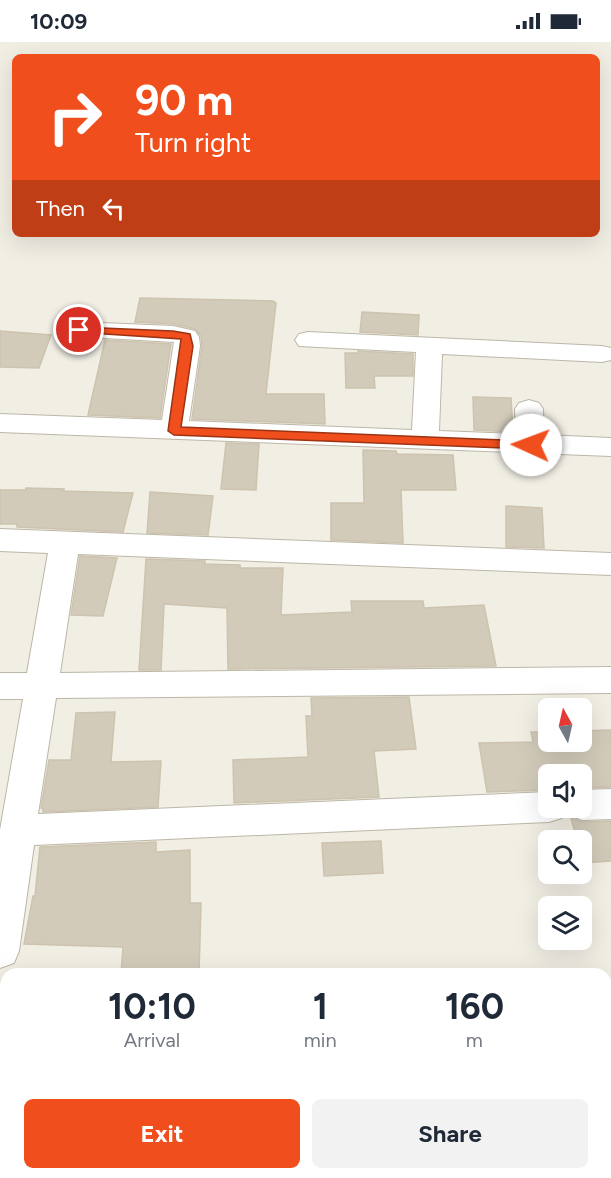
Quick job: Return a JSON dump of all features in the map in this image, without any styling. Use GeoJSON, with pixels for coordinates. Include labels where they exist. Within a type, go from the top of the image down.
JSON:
{"type":"FeatureCollection","features":[{"type":"Feature","properties":{"kind":"street"},"geometry":{"type":"LineString","coordinates":[[79,330],[173,334],[186,337],[187,346],[174,431]]}},
{"type":"Feature","properties":{"kind":"street"},"geometry":{"type":"LineString","coordinates":[[308,340],[602,354]]}},
{"type":"Feature","properties":{"kind":"street"},"geometry":{"type":"LineString","coordinates":[[425,441],[429,345]]}},
{"type":"Feature","properties":{"kind":"street"},"geometry":{"type":"LineString","coordinates":[[529,409],[531,445]]}},
{"type":"Feature","properties":{"kind":"street"},"geometry":{"type":"LineString","coordinates":[[0,423],[611,447]]}},
{"type":"Feature","properties":{"kind":"street"},"geometry":{"type":"LineString","coordinates":[[0,540],[611,564]]}},
{"type":"Feature","properties":{"kind":"street"},"geometry":{"type":"LineString","coordinates":[[0,951],[65,542]]}},
{"type":"Feature","properties":{"kind":"street"},"geometry":{"type":"LineString","coordinates":[[0,686],[611,680]]}},
{"type":"Feature","properties":{"kind":"street"},"geometry":{"type":"LineString","coordinates":[[592,805],[611,804]]}},
{"type":"Feature","properties":{"kind":"street"},"geometry":{"type":"LineString","coordinates":[[18,830],[538,807]]}},
{"type":"Feature","properties":{"kind":"building"},"geometry":{"type":"Polygon","coordinates":[[[140,298],[273,301],[276,303],[266,394],[324,394],[325,424],[192,419],[202,346],[201,336],[195,329],[174,324],[135,322],[140,298]]]}},
{"type":"Feature","properties":{"kind":"building"},"geometry":{"type":"Polygon","coordinates":[[[362,312],[419,315],[418,335],[360,332],[362,312]]]}},
{"type":"Feature","properties":{"kind":"building"},"geometry":{"type":"Polygon","coordinates":[[[0,331],[51,335],[39,368],[0,367],[0,331]]]}},
{"type":"Feature","properties":{"kind":"building"},"geometry":{"type":"Polygon","coordinates":[[[105,340],[171,344],[160,418],[88,415],[105,340]]]}},
{"type":"Feature","properties":{"kind":"building"},"geometry":{"type":"Polygon","coordinates":[[[358,351],[413,354],[413,376],[374,376],[375,388],[346,388],[345,353],[358,353],[358,351]]]}},
{"type":"Feature","properties":{"kind":"building"},"geometry":{"type":"Polygon","coordinates":[[[473,397],[511,398],[513,432],[474,430],[473,397]]]}},
{"type":"Feature","properties":{"kind":"building"},"geometry":{"type":"Polygon","coordinates":[[[226,443],[259,444],[256,490],[221,489],[226,443]]]}},
{"type":"Feature","properties":{"kind":"building"},"geometry":{"type":"Polygon","coordinates":[[[363,450],[396,451],[397,454],[453,455],[456,490],[401,490],[403,543],[331,540],[331,503],[364,503],[363,450]]]}},
{"type":"Feature","properties":{"kind":"building"},"geometry":{"type":"Polygon","coordinates":[[[26,488],[133,493],[123,532],[17,527],[17,524],[0,524],[0,490],[26,490],[26,488]]]}},
{"type":"Feature","properties":{"kind":"building"},"geometry":{"type":"Polygon","coordinates":[[[150,492],[213,496],[208,535],[147,533],[150,492]]]}},
{"type":"Feature","properties":{"kind":"building"},"geometry":{"type":"Polygon","coordinates":[[[506,506],[542,508],[544,548],[506,547],[506,506]]]}},
{"type":"Feature","properties":{"kind":"building"},"geometry":{"type":"Polygon","coordinates":[[[80,556],[117,558],[103,616],[71,615],[80,556]]]}},
{"type":"Feature","properties":{"kind":"building"},"geometry":{"type":"Polygon","coordinates":[[[146,559],[205,561],[205,564],[240,565],[240,568],[283,568],[281,615],[352,612],[351,601],[423,601],[424,608],[484,605],[496,666],[228,669],[227,608],[164,604],[161,670],[139,670],[146,559]]]}},
{"type":"Feature","properties":{"kind":"building"},"geometry":{"type":"Polygon","coordinates":[[[409,697],[416,749],[374,751],[379,797],[234,803],[233,760],[308,757],[306,716],[312,716],[311,698],[409,697]]]}},
{"type":"Feature","properties":{"kind":"building"},"geometry":{"type":"Polygon","coordinates":[[[115,712],[111,762],[161,761],[158,807],[43,812],[41,808],[49,760],[71,760],[76,713],[115,712]]]}},
{"type":"Feature","properties":{"kind":"building"},"geometry":{"type":"Polygon","coordinates":[[[611,730],[611,787],[592,788],[592,764],[538,764],[538,790],[487,792],[479,743],[533,742],[531,732],[538,732],[538,752],[592,752],[592,731],[611,730]]]}},
{"type":"Feature","properties":{"kind":"building"},"geometry":{"type":"Polygon","coordinates":[[[571,818],[582,822],[611,821],[611,861],[592,862],[592,830],[574,830],[571,818]]]}},
{"type":"Feature","properties":{"kind":"building"},"geometry":{"type":"Polygon","coordinates":[[[381,841],[383,873],[324,876],[322,843],[381,841]]]}},
{"type":"Feature","properties":{"kind":"building"},"geometry":{"type":"Polygon","coordinates":[[[156,842],[156,852],[190,850],[190,903],[201,903],[199,968],[121,968],[123,947],[24,944],[33,896],[35,896],[40,847],[156,842]]]}},
{"type":"Feature","properties":{"kind":"route"},"geometry":{"type":"LineString","coordinates":[[79,330],[173,334],[186,337],[187,346],[174,431],[531,445]]}}]}
